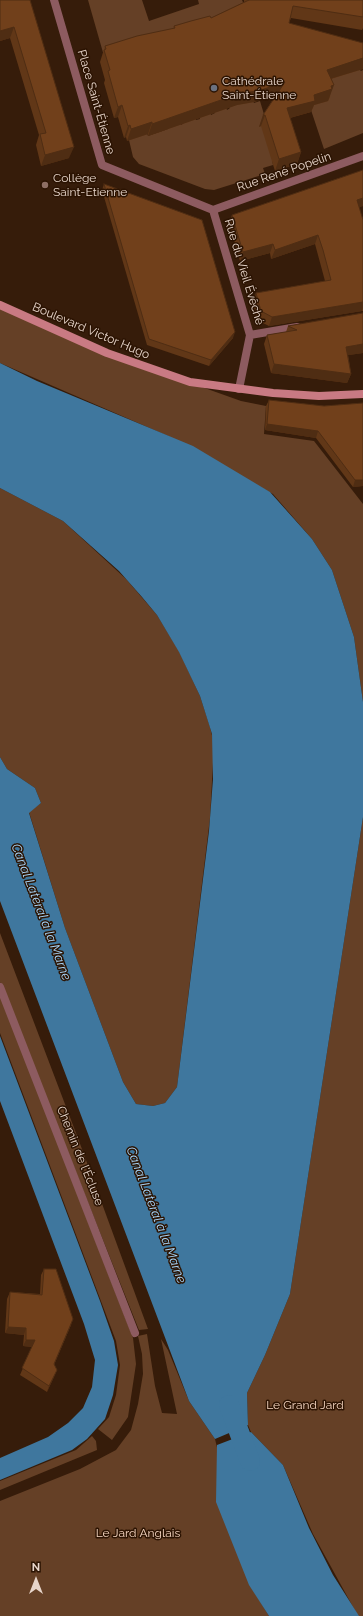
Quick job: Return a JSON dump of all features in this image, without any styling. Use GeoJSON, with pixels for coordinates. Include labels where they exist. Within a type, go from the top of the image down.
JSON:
{"type":"FeatureCollection","features":[{"type":"Feature","properties":{"kind":"main road","name":"Boulevard Victor Hugo"},"geometry":{"type":"LineString","coordinates":[[0,305],[106,353],[190,382],[239,389],[319,396],[363,394]]}},
{"type":"Feature","properties":{"kind":"street","name":"Place Saint-Étienne"},"geometry":{"type":"LineString","coordinates":[[54,0],[102,165],[213,210]]}},
{"type":"Feature","properties":{"kind":"street","name":"Rue René Popelin"},"geometry":{"type":"LineString","coordinates":[[213,210],[363,156]]}},
{"type":"Feature","properties":{"kind":"street","name":"Rue du Vieil Évêché"},"geometry":{"type":"LineString","coordinates":[[213,210],[250,335],[239,389]]}},
{"type":"Feature","properties":{"kind":"street"},"geometry":{"type":"LineString","coordinates":[[250,335],[308,325]]}},
{"type":"Feature","properties":{"kind":"street","name":"Chemin de l'Écluse"},"geometry":{"type":"LineString","coordinates":[[0,988],[135,1333]]}},
{"type":"Feature","properties":{"kind":"green space"},"geometry":{"type":"Polygon","coordinates":[[[88,0],[142,0],[149,21],[199,4],[198,0],[242,0],[247,11],[104,56],[88,0]]]}},
{"type":"Feature","properties":{"kind":"green space"},"geometry":{"type":"Polygon","coordinates":[[[359,69],[361,71],[363,70],[363,133],[324,149],[309,104],[321,82],[359,69]]]}},
{"type":"Feature","properties":{"kind":"green space"},"geometry":{"type":"Polygon","coordinates":[[[252,99],[254,103],[260,101],[266,121],[273,165],[263,168],[265,174],[214,190],[205,189],[139,164],[133,157],[129,140],[145,127],[148,136],[168,129],[178,117],[181,125],[184,123],[182,116],[193,112],[196,120],[200,119],[197,111],[209,107],[211,115],[215,113],[212,106],[224,102],[227,110],[230,108],[228,101],[252,99]]]}},
{"type":"Feature","properties":{"kind":"green space"},"geometry":{"type":"Polygon","coordinates":[[[0,305],[104,352],[241,401],[266,406],[264,434],[314,441],[363,504],[363,702],[354,637],[332,570],[312,539],[273,494],[168,436],[0,363],[0,305]]]}},
{"type":"Feature","properties":{"kind":"green space"},"geometry":{"type":"Polygon","coordinates":[[[0,488],[63,521],[126,579],[157,615],[179,651],[200,696],[210,727],[214,744],[210,818],[177,1087],[165,1103],[153,1106],[136,1104],[123,1082],[65,928],[29,812],[41,803],[35,788],[7,769],[0,757],[0,488]]]}},
{"type":"Feature","properties":{"kind":"green space","name":"Le Grand Jard"},"geometry":{"type":"Polygon","coordinates":[[[363,817],[363,1616],[358,1616],[313,1534],[283,1465],[251,1432],[248,1425],[247,1393],[265,1355],[290,1294],[363,817]]]}},
{"type":"Feature","properties":{"kind":"green space"},"geometry":{"type":"Polygon","coordinates":[[[0,933],[148,1329],[139,1330],[0,982],[0,933]]]}},
{"type":"Feature","properties":{"kind":"green space"},"geometry":{"type":"Polygon","coordinates":[[[0,994],[133,1338],[136,1364],[128,1417],[112,1440],[98,1429],[109,1417],[116,1395],[120,1365],[116,1341],[0,1033],[0,994]]]}},
{"type":"Feature","properties":{"kind":"green space","name":"Le Jard Anglais"},"geometry":{"type":"Polygon","coordinates":[[[147,1334],[155,1386],[162,1413],[177,1414],[161,1339],[168,1350],[189,1401],[215,1439],[250,1585],[269,1616],[0,1616],[0,1501],[80,1469],[116,1450],[131,1430],[138,1404],[143,1374],[142,1354],[138,1336],[147,1334]]]}},
{"type":"Feature","properties":{"kind":"green space"},"geometry":{"type":"Polygon","coordinates":[[[92,1436],[96,1441],[97,1450],[0,1490],[0,1481],[76,1450],[92,1436]]]}},
{"type":"Feature","properties":{"kind":"water"},"geometry":{"type":"Polygon","coordinates":[[[0,363],[37,381],[193,446],[270,492],[312,539],[332,570],[354,637],[363,702],[363,817],[290,1294],[265,1355],[247,1393],[248,1425],[215,1439],[189,1401],[0,901],[0,757],[7,769],[35,788],[41,803],[29,813],[65,928],[123,1082],[136,1104],[153,1106],[165,1103],[177,1087],[209,831],[213,779],[212,734],[200,696],[179,652],[157,615],[142,597],[119,571],[63,521],[0,488],[0,363]]]}},
{"type":"Feature","properties":{"kind":"water"},"geometry":{"type":"Polygon","coordinates":[[[0,1036],[100,1301],[114,1341],[118,1365],[113,1395],[105,1419],[87,1439],[72,1450],[0,1480],[0,1458],[48,1437],[68,1423],[83,1408],[92,1387],[95,1360],[84,1324],[0,1101],[0,1036]]]}},
{"type":"Feature","properties":{"kind":"water"},"geometry":{"type":"Polygon","coordinates":[[[251,1432],[283,1465],[309,1528],[333,1575],[359,1616],[269,1616],[249,1585],[216,1502],[217,1445],[251,1432]]]}},
{"type":"Feature","properties":{"kind":"building"},"geometry":{"type":"Polygon","coordinates":[[[0,0],[30,0],[74,147],[45,155],[40,134],[46,133],[14,27],[0,31],[0,0]]]}},
{"type":"Feature","properties":{"kind":"building","name":"Cathédrale Saint-Étienne"},"geometry":{"type":"Polygon","coordinates":[[[249,0],[363,0],[363,17],[293,6],[289,23],[363,43],[363,58],[327,70],[334,85],[331,86],[332,89],[314,95],[315,101],[287,108],[301,152],[279,159],[265,115],[263,115],[285,82],[258,91],[241,93],[152,124],[152,122],[131,129],[130,125],[128,126],[122,105],[118,107],[108,71],[110,70],[104,50],[106,49],[105,46],[137,36],[175,28],[174,26],[191,21],[210,16],[211,18],[249,0]]]}},
{"type":"Feature","properties":{"kind":"building"},"geometry":{"type":"Polygon","coordinates":[[[363,170],[363,198],[357,200],[363,220],[363,302],[272,317],[261,311],[256,293],[331,280],[323,250],[318,235],[275,250],[273,244],[243,252],[232,215],[363,170]]]}},
{"type":"Feature","properties":{"kind":"building"},"geometry":{"type":"Polygon","coordinates":[[[104,184],[202,220],[235,332],[211,360],[149,339],[104,184]]]}},
{"type":"Feature","properties":{"kind":"building"},"geometry":{"type":"Polygon","coordinates":[[[363,313],[363,344],[346,347],[351,374],[274,364],[267,335],[297,330],[288,326],[363,313]]]}},
{"type":"Feature","properties":{"kind":"building"},"geometry":{"type":"Polygon","coordinates":[[[269,400],[324,406],[363,403],[363,480],[355,480],[318,431],[267,424],[269,400]]]}},
{"type":"Feature","properties":{"kind":"building"},"geometry":{"type":"Polygon","coordinates":[[[44,1269],[56,1269],[73,1319],[54,1364],[57,1370],[49,1386],[22,1368],[35,1340],[26,1340],[26,1328],[8,1327],[10,1292],[42,1295],[44,1269]]]}},
{"type":"Feature","properties":{"kind":"waterway","name":"Canal Latéral à la Marne"},"geometry":{"type":"LineString","coordinates":[[229,1405],[250,1461]]}},
{"type":"Feature","properties":{"kind":"place","name":"Cathédrale Saint-Étienne"},"geometry":{"type":"Point","coordinates":[214,88]}},
{"type":"Feature","properties":{"kind":"place","name":"Collège Saint-Etienne"},"geometry":{"type":"Point","coordinates":[45,185]}}]}
